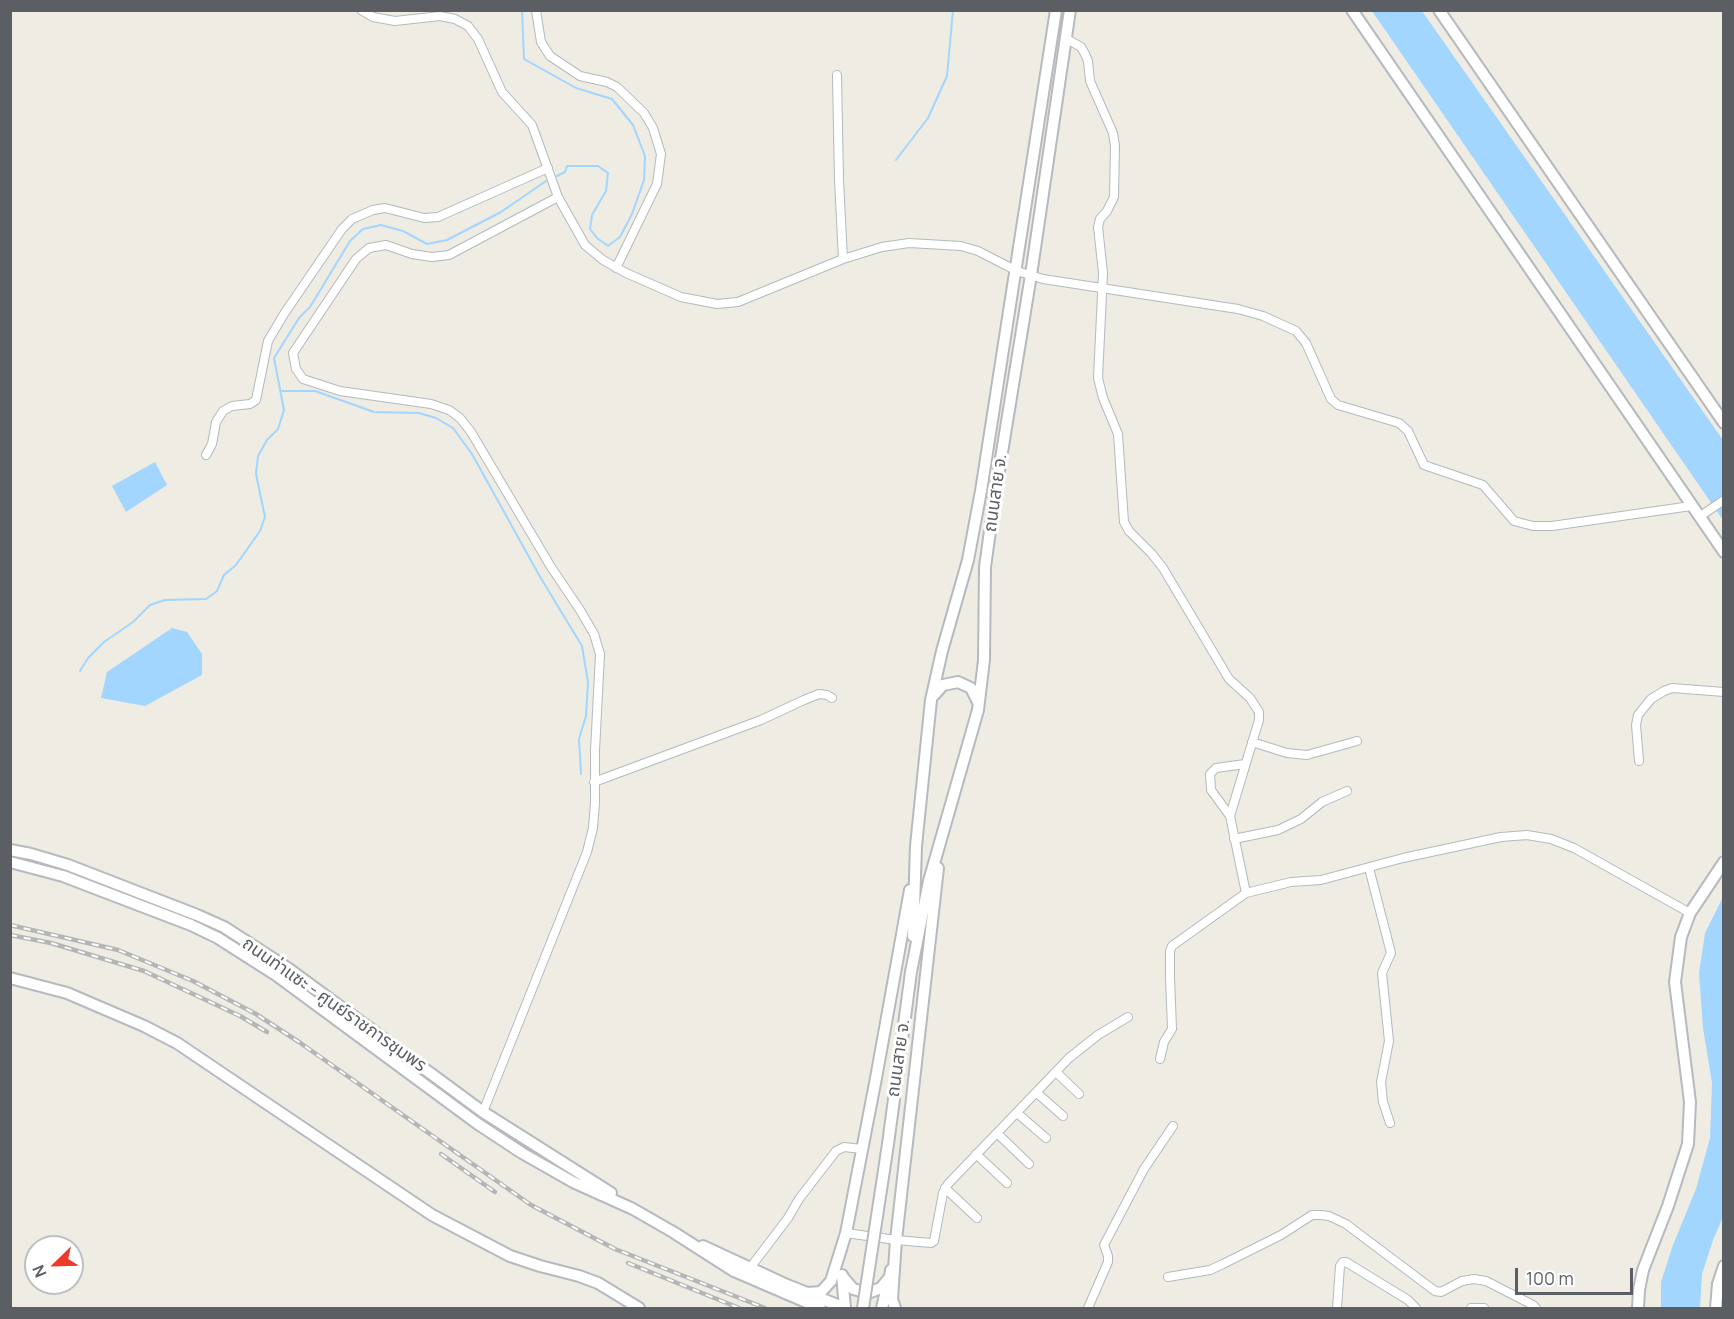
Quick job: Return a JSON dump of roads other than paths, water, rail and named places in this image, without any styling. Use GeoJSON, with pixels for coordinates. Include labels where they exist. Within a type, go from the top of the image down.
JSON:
{"type":"FeatureCollection","features":[{"type":"Feature","properties":{"kind":"main road","name":"ถนนสาย จ."},"geometry":{"type":"LineString","coordinates":[[911,972],[916,846],[931,700],[942,651],[968,560],[1017,271],[1056,10]]}},
{"type":"Feature","properties":{"kind":"main road","name":"ถนนสาย จ."},"geometry":{"type":"LineString","coordinates":[[863,1308],[911,972],[929,881],[978,710],[984,660],[985,567],[1070,10]]}},
{"type":"Feature","properties":{"kind":"main road"},"geometry":{"type":"LineString","coordinates":[[1352,10],[1724,552]]}},
{"type":"Feature","properties":{"kind":"main road"},"geometry":{"type":"LineString","coordinates":[[1439,10],[1724,423]]}},
{"type":"Feature","properties":{"kind":"main road"},"geometry":{"type":"LineString","coordinates":[[931,700],[943,685],[958,682],[971,688],[976,694],[978,710]]}},
{"type":"Feature","properties":{"kind":"main road"},"geometry":{"type":"LineString","coordinates":[[686,1239],[845,1308],[842,1275],[846,1233],[904,929],[916,846]]}},
{"type":"Feature","properties":{"kind":"main road"},"geometry":{"type":"LineString","coordinates":[[882,1308],[896,1240],[940,847]]}},
{"type":"Feature","properties":{"kind":"main road","name":"ถนนท่าแซะ - ศูนย์ราชการชุมพร"},"geometry":{"type":"LineString","coordinates":[[10,850],[69,865],[224,927],[289,969],[483,1112],[633,1209]]}},
{"type":"Feature","properties":{"kind":"main road","name":"ถนนท่าแซะ - ศูนย์ราชการชุมพร"},"geometry":{"type":"LineString","coordinates":[[10,862],[63,876],[218,938],[276,975],[478,1124],[550,1170],[633,1209],[686,1239]]}},
{"type":"Feature","properties":{"kind":"main road"},"geometry":{"type":"LineString","coordinates":[[1638,1308],[1642,1270],[1668,1206],[1688,1144],[1690,1102],[1675,982],[1681,936],[1690,913],[1724,862]]}},
{"type":"Feature","properties":{"kind":"main road"},"geometry":{"type":"LineString","coordinates":[[10,978],[67,993],[144,1026],[177,1043],[432,1215],[510,1256],[598,1283],[639,1308]]}},
{"type":"Feature","properties":{"kind":"main road"},"geometry":{"type":"LineString","coordinates":[[478,1124],[483,1112]]}},
{"type":"Feature","properties":{"kind":"main road"},"geometry":{"type":"LineString","coordinates":[[807,1293],[821,1292],[831,1281],[846,1233]]}},
{"type":"Feature","properties":{"kind":"main road"},"geometry":{"type":"LineString","coordinates":[[686,1239],[718,1263],[820,1308]]}},
{"type":"Feature","properties":{"kind":"main road"},"geometry":{"type":"LineString","coordinates":[[895,1308],[892,1299],[896,1240]]}},
{"type":"Feature","properties":{"kind":"main road"},"geometry":{"type":"LineString","coordinates":[[1716,1308],[1724,1266]]}},
{"type":"Feature","properties":{"kind":"main road"},"geometry":{"type":"LineString","coordinates":[[842,1275],[853,1289],[868,1293],[881,1288],[890,1277]]}},
{"type":"Feature","properties":{"kind":"street"},"geometry":{"type":"LineString","coordinates":[[361,10],[373,17],[396,21],[440,16],[455,19],[468,26],[478,39],[502,92],[532,125],[537,134],[558,197],[585,245],[594,254],[616,268],[681,297],[724,304],[746,299],[843,259],[882,247],[909,243],[961,246],[997,259],[1017,271],[1054,282],[1238,309],[1263,316],[1296,331],[1306,343],[1331,399],[1338,405],[1399,423],[1408,431],[1424,465],[1483,485],[1514,521],[1533,526],[1552,526],[1691,506]]}},
{"type":"Feature","properties":{"kind":"street"},"geometry":{"type":"LineString","coordinates":[[536,10],[541,42],[550,56],[580,76],[607,82],[617,87],[644,112],[653,128],[661,154],[657,184],[616,268]]}},
{"type":"Feature","properties":{"kind":"street"},"geometry":{"type":"LineString","coordinates":[[1065,38],[1082,47],[1088,61],[1089,81],[1113,133],[1115,146],[1114,197],[1100,219],[1098,227],[1103,273],[1098,378],[1103,398],[1119,434],[1124,522],[1129,531],[1163,568],[1229,679],[1258,707],[1259,720],[1230,816],[1245,893]]}},
{"type":"Feature","properties":{"kind":"street"},"geometry":{"type":"LineString","coordinates":[[837,75],[843,259]]}},
{"type":"Feature","properties":{"kind":"street"},"geometry":{"type":"LineString","coordinates":[[206,455],[212,444],[216,422],[224,411],[232,406],[250,404],[256,400],[268,341],[342,229],[352,219],[373,210],[385,208],[432,219],[548,168]]}},
{"type":"Feature","properties":{"kind":"street"},"geometry":{"type":"LineString","coordinates":[[483,1112],[587,852],[593,828],[600,654],[594,634],[551,567],[471,432],[460,418],[449,410],[431,404],[340,391],[303,379],[296,369],[293,353],[356,259],[369,248],[386,245],[432,258],[449,255],[558,197]]}},
{"type":"Feature","properties":{"kind":"street"},"geometry":{"type":"LineString","coordinates":[[1699,518],[1724,500]]}},
{"type":"Feature","properties":{"kind":"street"},"geometry":{"type":"LineString","coordinates":[[1639,761],[1636,725],[1638,715],[1652,699],[1672,688],[1724,692]]}},
{"type":"Feature","properties":{"kind":"street"},"geometry":{"type":"LineString","coordinates":[[594,782],[761,720],[819,694],[832,698]]}},
{"type":"Feature","properties":{"kind":"street"},"geometry":{"type":"LineString","coordinates":[[1252,742],[1287,753],[1307,755],[1357,741]]}},
{"type":"Feature","properties":{"kind":"street"},"geometry":{"type":"LineString","coordinates":[[1230,816],[1211,790],[1209,774],[1216,768],[1245,765]]}},
{"type":"Feature","properties":{"kind":"street"},"geometry":{"type":"LineString","coordinates":[[1234,839],[1278,830],[1301,819],[1322,802],[1347,791]]}},
{"type":"Feature","properties":{"kind":"street"},"geometry":{"type":"LineString","coordinates":[[1160,1059],[1164,1042],[1172,1029],[1170,977],[1172,946],[1245,893],[1291,882],[1321,879],[1508,835],[1541,836],[1574,848],[1690,913]]}},
{"type":"Feature","properties":{"kind":"street"},"geometry":{"type":"LineString","coordinates":[[1369,867],[1391,953],[1382,973],[1389,1041],[1381,1082],[1383,1102],[1389,1123]]}},
{"type":"Feature","properties":{"kind":"street"},"geometry":{"type":"LineString","coordinates":[[846,1233],[896,1240],[931,1243],[934,1241],[945,1188],[1069,1058],[1098,1035],[1128,1017]]}},
{"type":"Feature","properties":{"kind":"street"},"geometry":{"type":"LineString","coordinates":[[1056,1072],[1079,1094]]}},
{"type":"Feature","properties":{"kind":"street"},"geometry":{"type":"LineString","coordinates":[[1037,1093],[1063,1116]]}},
{"type":"Feature","properties":{"kind":"street"},"geometry":{"type":"LineString","coordinates":[[1017,1113],[1046,1138]]}},
{"type":"Feature","properties":{"kind":"street"},"geometry":{"type":"LineString","coordinates":[[1088,1308],[1108,1262],[1104,1245],[1144,1169],[1173,1126]]}},
{"type":"Feature","properties":{"kind":"street"},"geometry":{"type":"LineString","coordinates":[[997,1133],[1029,1164]]}},
{"type":"Feature","properties":{"kind":"street"},"geometry":{"type":"LineString","coordinates":[[750,1268],[788,1218],[799,1199],[837,1151],[844,1147],[862,1149]]}},
{"type":"Feature","properties":{"kind":"street"},"geometry":{"type":"LineString","coordinates":[[976,1154],[1007,1183]]}},
{"type":"Feature","properties":{"kind":"street"},"geometry":{"type":"LineString","coordinates":[[945,1188],[977,1218]]}},
{"type":"Feature","properties":{"kind":"street"},"geometry":{"type":"LineString","coordinates":[[1168,1277],[1203,1271],[1223,1264],[1312,1215],[1321,1215],[1346,1224],[1435,1291],[1441,1292],[1462,1281],[1474,1279],[1486,1281],[1536,1308]]}},
{"type":"Feature","properties":{"kind":"street"},"geometry":{"type":"LineString","coordinates":[[1337,1308],[1340,1266],[1343,1262],[1408,1300],[1416,1308]]}},
{"type":"Feature","properties":{"kind":"street"},"geometry":{"type":"LineString","coordinates":[[1471,1308],[1484,1308]]}},
{"type":"Feature","properties":{"kind":"water"},"geometry":{"type":"Polygon","coordinates":[[[1372,11],[1422,11],[1723,440],[1723,520],[1372,11]]]}},
{"type":"Feature","properties":{"kind":"water"},"geometry":{"type":"Polygon","coordinates":[[[155,462],[167,485],[126,512],[112,486],[155,462]]]}},
{"type":"Feature","properties":{"kind":"water"},"geometry":{"type":"Polygon","coordinates":[[[172,628],[187,632],[202,654],[202,675],[145,706],[101,698],[107,672],[172,628]]]}},
{"type":"Feature","properties":{"kind":"water"},"geometry":{"type":"Polygon","coordinates":[[[1723,897],[1723,1217],[1702,1274],[1700,1308],[1661,1308],[1661,1282],[1673,1245],[1696,1189],[1710,1138],[1712,1083],[1703,1028],[1699,973],[1705,933],[1723,897]]]}},
{"type":"Feature","properties":{"kind":"waterway"},"geometry":{"type":"LineString","coordinates":[[522,10],[524,59],[576,88],[612,99],[633,125],[645,156],[644,180],[632,214],[620,237],[608,246],[590,229],[592,215],[606,191],[608,173],[598,166],[567,166],[565,172],[557,176]]}},
{"type":"Feature","properties":{"kind":"waterway"},"geometry":{"type":"LineString","coordinates":[[896,160],[928,118],[947,76],[953,10]]}},
{"type":"Feature","properties":{"kind":"waterway"},"geometry":{"type":"LineString","coordinates":[[80,671],[88,658],[104,642],[133,622],[150,605],[165,600],[206,599],[217,591],[224,575],[236,565],[260,531],[265,517],[256,474],[258,456],[267,440],[278,429],[284,410],[274,358],[299,318],[310,307],[350,241],[363,229],[381,225],[403,231],[427,244],[447,240],[501,212],[546,181]]}},
{"type":"Feature","properties":{"kind":"waterway"},"geometry":{"type":"LineString","coordinates":[[282,391],[315,391],[374,412],[419,413],[436,418],[453,428],[472,454],[539,575],[582,646],[588,682],[586,716],[579,739],[581,774]]}},
{"type":"Feature","properties":{"kind":"railway"},"geometry":{"type":"LineString","coordinates":[[10,925],[118,950],[193,981],[256,1014],[299,1042],[531,1205],[615,1249],[765,1308]]}},
{"type":"Feature","properties":{"kind":"railway"},"geometry":{"type":"LineString","coordinates":[[10,935],[51,943],[144,971],[240,1016],[267,1032]]}},
{"type":"Feature","properties":{"kind":"railway"},"geometry":{"type":"LineString","coordinates":[[441,1154],[495,1192]]}},
{"type":"Feature","properties":{"kind":"railway"},"geometry":{"type":"LineString","coordinates":[[628,1263],[739,1308]]}}]}
